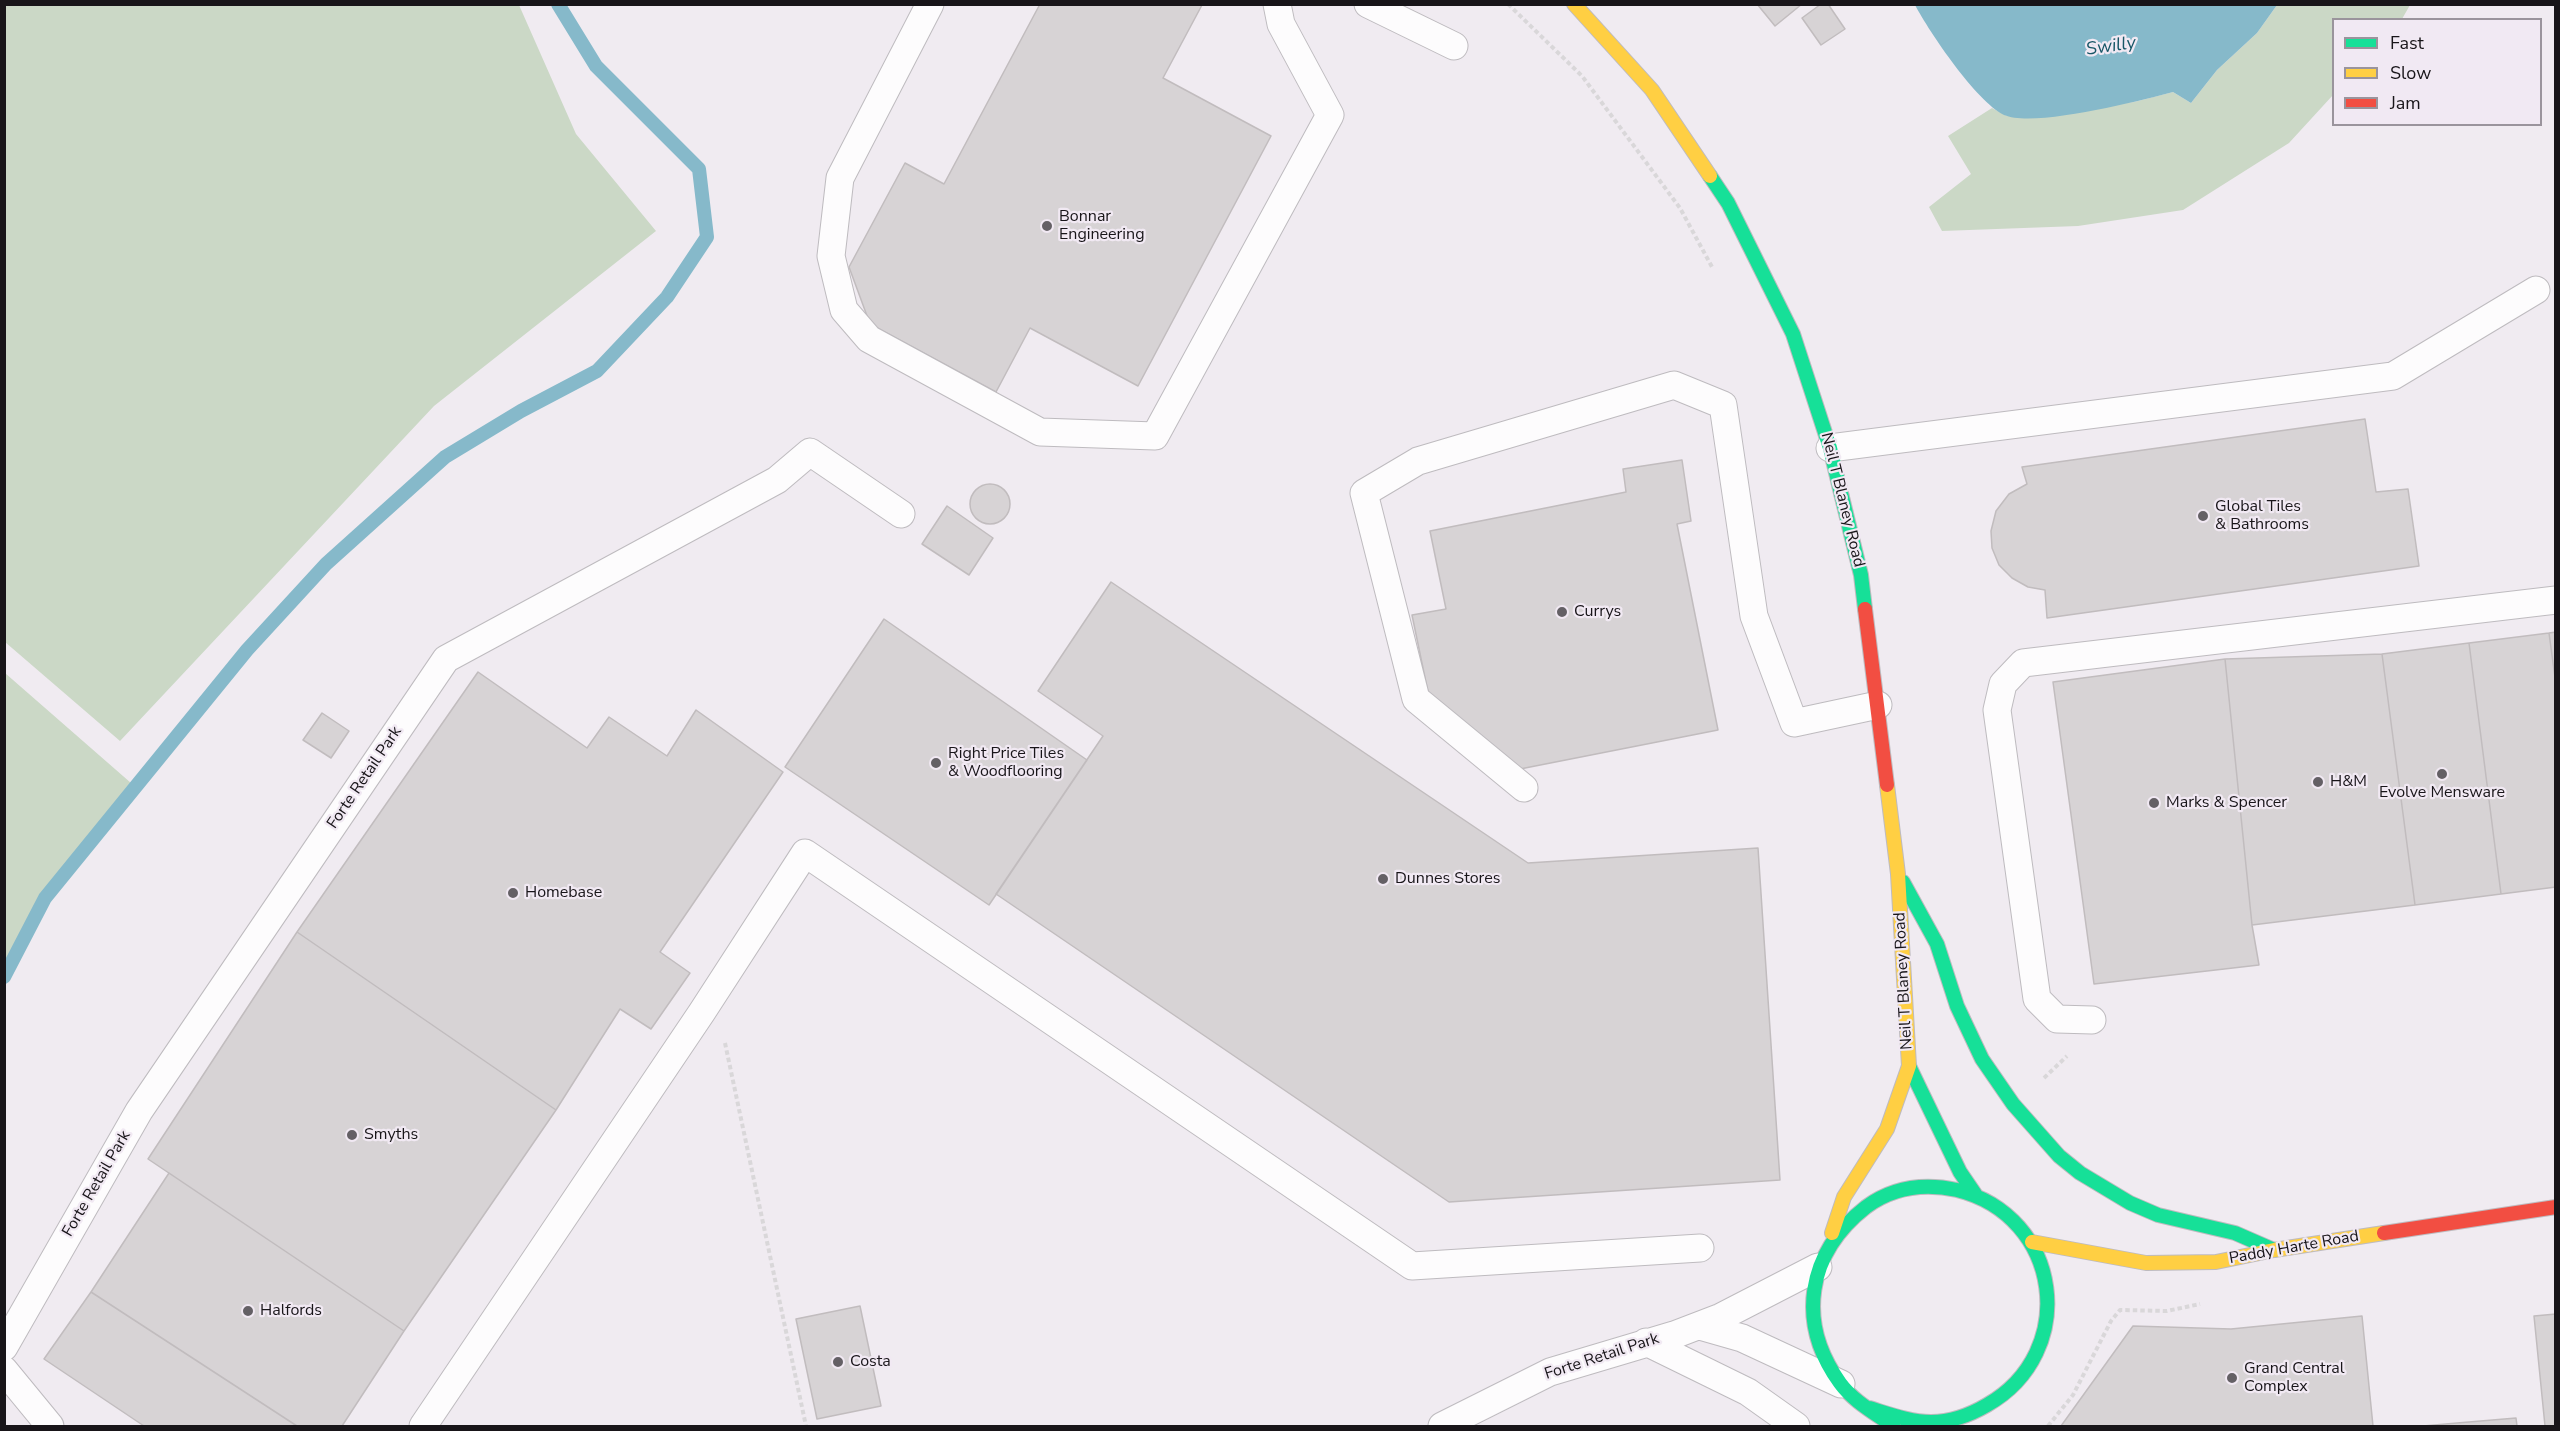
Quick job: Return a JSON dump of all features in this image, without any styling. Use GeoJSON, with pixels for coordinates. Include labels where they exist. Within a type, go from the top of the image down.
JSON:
{"type":"FeatureCollection","features":[{"type":"Feature","properties":{"kind":"main road","name":"Neil T Blaney Road"},"geometry":{"type":"LineString","coordinates":[[1574,4],[1652,90],[1728,204],[1793,334],[1830,448],[1861,575],[1898,874],[1909,1066],[1960,1172],[1975,1194]]}},
{"type":"Feature","properties":{"kind":"main road"},"geometry":{"type":"LineString","coordinates":[[1898,874],[1937,944],[1957,1006],[1982,1059],[2013,1104],[2052,1149],[2080,1173],[2130,1203],[2158,1215],[2235,1233],[2274,1250]]}},
{"type":"Feature","properties":{"kind":"main road","name":"Neil T Blaney Road"},"geometry":{"type":"LineString","coordinates":[[1830,1241],[1835,1218],[1847,1188],[1876,1148],[1886,1129],[1909,1066]]}},
{"type":"Feature","properties":{"kind":"main road"},"geometry":{"type":"LineString","coordinates":[[1869,1408],[1898,1417],[1928,1422],[1961,1418],[1993,1404],[2020,1381],[2037,1356],[2047,1323],[2049,1298],[2043,1269],[2032,1242],[2004,1211],[1975,1194],[1936,1186],[1903,1189],[1873,1200],[1851,1217],[1830,1241],[1818,1267],[1813,1295],[1814,1322],[1824,1354],[1841,1384],[1869,1408],[1893,1426]]}},
{"type":"Feature","properties":{"kind":"main road","name":"Paddy Harte Road"},"geometry":{"type":"LineString","coordinates":[[2032,1242],[2146,1263],[2216,1262],[2274,1250],[2556,1206]]}},
{"type":"Feature","properties":{"kind":"lane"},"geometry":{"type":"LineString","coordinates":[[930,4],[840,178],[831,256],[844,310],[869,339],[1040,432],[1155,436],[1330,115],[1281,24],[1277,4]]}},
{"type":"Feature","properties":{"kind":"lane"},"geometry":{"type":"LineString","coordinates":[[1368,4],[1454,46]]}},
{"type":"Feature","properties":{"kind":"lane"},"geometry":{"type":"LineString","coordinates":[[1830,448],[2393,376],[2536,290]]}},
{"type":"Feature","properties":{"kind":"lane"},"geometry":{"type":"LineString","coordinates":[[1524,789],[1416,699],[1364,493],[1418,461],[1674,385],[1723,405],[1754,616],[1794,723],[1878,705]]}},
{"type":"Feature","properties":{"kind":"lane","name":"Forte Retail Park"},"geometry":{"type":"LineString","coordinates":[[4,1347],[139,1111],[446,659],[777,480],[810,452],[901,514]]}},
{"type":"Feature","properties":{"kind":"lane"},"geometry":{"type":"LineString","coordinates":[[2092,1020],[2057,1019],[2037,999],[1997,710],[2003,684],[2023,663],[2556,600]]}},
{"type":"Feature","properties":{"kind":"lane"},"geometry":{"type":"LineString","coordinates":[[423,1426],[702,1012],[805,854],[1412,1266],[1700,1248]]}},
{"type":"Feature","properties":{"kind":"lane","name":"Forte Retail Park"},"geometry":{"type":"LineString","coordinates":[[1442,1426],[1550,1372],[1700,1326],[1731,1313],[1818,1267]]}},
{"type":"Feature","properties":{"kind":"lane"},"geometry":{"type":"LineString","coordinates":[[1700,1326],[1742,1338],[1841,1384]]}},
{"type":"Feature","properties":{"kind":"lane"},"geometry":{"type":"LineString","coordinates":[[1646,1342],[1748,1392],[1796,1426]]}},
{"type":"Feature","properties":{"kind":"lane"},"geometry":{"type":"LineString","coordinates":[[4,1370],[50,1426]]}},
{"type":"Feature","properties":{"kind":"path"},"geometry":{"type":"LineString","coordinates":[[1508,4],[1582,76],[1680,208],[1717,277]]}},
{"type":"Feature","properties":{"kind":"path"},"geometry":{"type":"LineString","coordinates":[[702,1012],[724,1034],[806,1426]]}},
{"type":"Feature","properties":{"kind":"path"},"geometry":{"type":"LineString","coordinates":[[2048,1426],[2073,1395],[2111,1321],[2120,1310],[2167,1311],[2206,1303]]}},
{"type":"Feature","properties":{"kind":"green space"},"geometry":{"type":"Polygon","coordinates":[[[5,4],[519,5],[576,134],[656,231],[434,406],[120,741],[5,642],[5,4]]]}},
{"type":"Feature","properties":{"kind":"green space"},"geometry":{"type":"Polygon","coordinates":[[[2277,5],[2410,5],[2403,18],[2332,18],[2332,96],[2289,143],[2183,210],[2078,226],[1942,231],[1929,207],[1971,174],[1948,136],[1992,108],[2007,116],[2134,102],[2173,92],[2191,103],[2217,70],[2257,33],[2277,5]]]}},
{"type":"Feature","properties":{"kind":"green space"},"geometry":{"type":"Polygon","coordinates":[[[5,673],[131,783],[28,919],[5,964],[5,673]]]}},
{"type":"Feature","properties":{"kind":"water","name":"Swilly"},"geometry":{"type":"Polygon","coordinates":[[[1915,5],[2277,5],[2257,33],[2217,70],[2191,103],[2173,92],[2087,112],[2062,116],[2018,118],[2004,115],[1980,96],[1931,32],[1915,5]]]}},
{"type":"Feature","properties":{"kind":"building","name":"Bonnar Engineering"},"geometry":{"type":"Polygon","coordinates":[[[1040,4],[1202,5],[1163,78],[1271,136],[1138,386],[1030,328],[996,392],[870,324],[849,267],[905,163],[944,184],[1040,4]]]}},
{"type":"Feature","properties":{"kind":"building"},"geometry":{"type":"Polygon","coordinates":[[[1757,4],[1802,4],[1775,26],[1757,4]]]}},
{"type":"Feature","properties":{"kind":"building"},"geometry":{"type":"Polygon","coordinates":[[[1821,4],[1828,4],[1845,29],[1821,45],[1802,18],[1821,4]]]}},
{"type":"Feature","properties":{"kind":"building","name":"Global Tiles & Bathrooms"},"geometry":{"type":"Polygon","coordinates":[[[2365,419],[2376,492],[2408,489],[2419,566],[2047,618],[2045,590],[2028,587],[2012,578],[1999,565],[1992,548],[1991,531],[1996,511],[2009,494],[2027,484],[2022,467],[2365,419]]]}},
{"type":"Feature","properties":{"kind":"building","name":"Currys"},"geometry":{"type":"Polygon","coordinates":[[[1682,460],[1691,521],[1677,524],[1718,730],[1520,769],[1429,697],[1412,615],[1446,609],[1430,531],[1626,492],[1623,469],[1682,460]]]}},
{"type":"Feature","properties":{"kind":"building"},"geometry":{"type":"Polygon","coordinates":[[[990,484],[998,485],[1004,490],[1009,496],[1009,512],[1004,518],[998,523],[990,524],[982,523],[976,518],[971,512],[970,504],[971,496],[976,490],[982,485],[990,484]]]}},
{"type":"Feature","properties":{"kind":"building"},"geometry":{"type":"Polygon","coordinates":[[[947,506],[993,538],[969,575],[922,544],[947,506]]]}},
{"type":"Feature","properties":{"kind":"building","name":"Dunnes Stores"},"geometry":{"type":"Polygon","coordinates":[[[1111,582],[1528,863],[1758,848],[1780,1180],[1449,1202],[996,894],[1103,736],[1038,691],[1111,582]]]}},
{"type":"Feature","properties":{"kind":"building","name":"Right Price Tiles & Woodflooring"},"geometry":{"type":"Polygon","coordinates":[[[884,619],[1087,760],[989,905],[785,767],[884,619]]]}},
{"type":"Feature","properties":{"kind":"building"},"geometry":{"type":"Polygon","coordinates":[[[2556,632],[2556,685],[2549,633],[2556,632]]]}},
{"type":"Feature","properties":{"kind":"building"},"geometry":{"type":"Polygon","coordinates":[[[2549,633],[2556,685],[2556,887],[2501,894],[2469,643],[2549,633]]]}},
{"type":"Feature","properties":{"kind":"building","name":"Evolve Mensware"},"geometry":{"type":"Polygon","coordinates":[[[2469,643],[2501,894],[2415,905],[2382,654],[2469,643]]]}},
{"type":"Feature","properties":{"kind":"building","name":"H&M"},"geometry":{"type":"Polygon","coordinates":[[[2382,654],[2415,905],[2252,925],[2225,659],[2382,654]]]}},
{"type":"Feature","properties":{"kind":"building","name":"Marks & Spencer"},"geometry":{"type":"Polygon","coordinates":[[[2225,659],[2252,925],[2259,965],[2094,984],[2053,682],[2225,659]]]}},
{"type":"Feature","properties":{"kind":"building","name":"Homebase"},"geometry":{"type":"Polygon","coordinates":[[[478,672],[587,748],[609,717],[667,756],[696,710],[783,772],[660,952],[690,973],[651,1029],[620,1009],[556,1110],[297,932],[478,672]]]}},
{"type":"Feature","properties":{"kind":"building"},"geometry":{"type":"Polygon","coordinates":[[[322,713],[349,731],[331,758],[303,740],[322,713]]]}},
{"type":"Feature","properties":{"kind":"building","name":"Smyths"},"geometry":{"type":"Polygon","coordinates":[[[297,932],[556,1110],[404,1331],[148,1159],[297,932]]]}},
{"type":"Feature","properties":{"kind":"building","name":"Halfords"},"geometry":{"type":"Polygon","coordinates":[[[169,1173],[404,1331],[342,1426],[297,1426],[91,1292],[169,1173]]]}},
{"type":"Feature","properties":{"kind":"building"},"geometry":{"type":"Polygon","coordinates":[[[91,1292],[297,1426],[144,1426],[44,1359],[91,1292]]]}},
{"type":"Feature","properties":{"kind":"building","name":"Costa"},"geometry":{"type":"Polygon","coordinates":[[[860,1306],[881,1406],[817,1419],[796,1319],[860,1306]]]}},
{"type":"Feature","properties":{"kind":"building"},"geometry":{"type":"Polygon","coordinates":[[[2556,1314],[2556,1426],[2545,1426],[2534,1316],[2556,1314]]]}},
{"type":"Feature","properties":{"kind":"building","name":"Grand Central Complex"},"geometry":{"type":"Polygon","coordinates":[[[2362,1316],[2373,1426],[2061,1426],[2133,1326],[2231,1329],[2362,1316]]]}},
{"type":"Feature","properties":{"kind":"building"},"geometry":{"type":"Polygon","coordinates":[[[2516,1418],[2517,1426],[2423,1426],[2457,1423],[2516,1418]]]}},
{"type":"Feature","properties":{"kind":"waterway"},"geometry":{"type":"LineString","coordinates":[[4,977],[45,898],[247,650],[326,564],[445,457],[521,411],[597,371],[667,297],[707,237],[699,169],[596,66],[558,4]]}},
{"type":"Feature","properties":{"kind":"traffic: fast"},"geometry":{"type":"LineString","coordinates":[[1710,176],[1728,203],[1793,334],[1830,448],[1861,575],[1865,609]]}},
{"type":"Feature","properties":{"kind":"traffic: fast"},"geometry":{"type":"LineString","coordinates":[[1903,882],[1937,944],[1957,1006],[1982,1059],[2013,1104],[2059,1156],[2080,1173],[2130,1203],[2158,1215],[2235,1233],[2274,1250]]}},
{"type":"Feature","properties":{"kind":"traffic: fast"},"geometry":{"type":"LineString","coordinates":[[1909,1066],[1960,1172],[1975,1194]]}},
{"type":"Feature","properties":{"kind":"traffic: fast"},"geometry":{"type":"LineString","coordinates":[[1869,1408],[1923,1422],[1938,1422],[1960,1417],[1987,1405],[2017,1382],[2036,1353],[2046,1321],[2046,1287],[2037,1255],[2019,1227],[1992,1205],[1957,1190],[1945,1188],[1921,1187],[1898,1191],[1876,1200],[1846,1225],[1831,1245],[1820,1267],[1814,1289],[1813,1313],[1817,1336],[1826,1360],[1840,1383],[1851,1395],[1893,1426]]}},
{"type":"Feature","properties":{"kind":"traffic: slow"},"geometry":{"type":"LineString","coordinates":[[1574,4],[1652,90],[1710,176]]}},
{"type":"Feature","properties":{"kind":"traffic: slow"},"geometry":{"type":"LineString","coordinates":[[1887,785],[1898,874],[1909,1066]]}},
{"type":"Feature","properties":{"kind":"traffic: slow"},"geometry":{"type":"LineString","coordinates":[[1832,1233],[1844,1197],[1887,1129],[1909,1066]]}},
{"type":"Feature","properties":{"kind":"traffic: slow"},"geometry":{"type":"LineString","coordinates":[[2032,1242],[2146,1263],[2216,1262],[2274,1250],[2384,1233]]}},
{"type":"Feature","properties":{"kind":"traffic: jam"},"geometry":{"type":"LineString","coordinates":[[1865,609],[1887,785]]}},
{"type":"Feature","properties":{"kind":"traffic: jam"},"geometry":{"type":"LineString","coordinates":[[2384,1233],[2556,1207]]}},
{"type":"Feature","properties":{"kind":"place","name":"Bonnar Engineering"},"geometry":{"type":"Point","coordinates":[1047,226]}},
{"type":"Feature","properties":{"kind":"place","name":"Global Tiles & Bathrooms"},"geometry":{"type":"Point","coordinates":[2203,516]}},
{"type":"Feature","properties":{"kind":"place","name":"Currys"},"geometry":{"type":"Point","coordinates":[1562,612]}},
{"type":"Feature","properties":{"kind":"place","name":"Right Price Tiles & Woodflooring"},"geometry":{"type":"Point","coordinates":[936,763]}},
{"type":"Feature","properties":{"kind":"place","name":"Evolve Mensware"},"geometry":{"type":"Point","coordinates":[2442,774]}},
{"type":"Feature","properties":{"kind":"place","name":"H&M"},"geometry":{"type":"Point","coordinates":[2318,782]}},
{"type":"Feature","properties":{"kind":"place","name":"Marks & Spencer"},"geometry":{"type":"Point","coordinates":[2154,803]}},
{"type":"Feature","properties":{"kind":"place","name":"Dunnes Stores"},"geometry":{"type":"Point","coordinates":[1383,879]}},
{"type":"Feature","properties":{"kind":"place","name":"Homebase"},"geometry":{"type":"Point","coordinates":[513,893]}},
{"type":"Feature","properties":{"kind":"place","name":"Smyths"},"geometry":{"type":"Point","coordinates":[352,1135]}},
{"type":"Feature","properties":{"kind":"place","name":"Halfords"},"geometry":{"type":"Point","coordinates":[248,1311]}},
{"type":"Feature","properties":{"kind":"place","name":"Costa"},"geometry":{"type":"Point","coordinates":[838,1362]}},
{"type":"Feature","properties":{"kind":"place","name":"Grand Central Complex"},"geometry":{"type":"Point","coordinates":[2232,1378]}}]}
